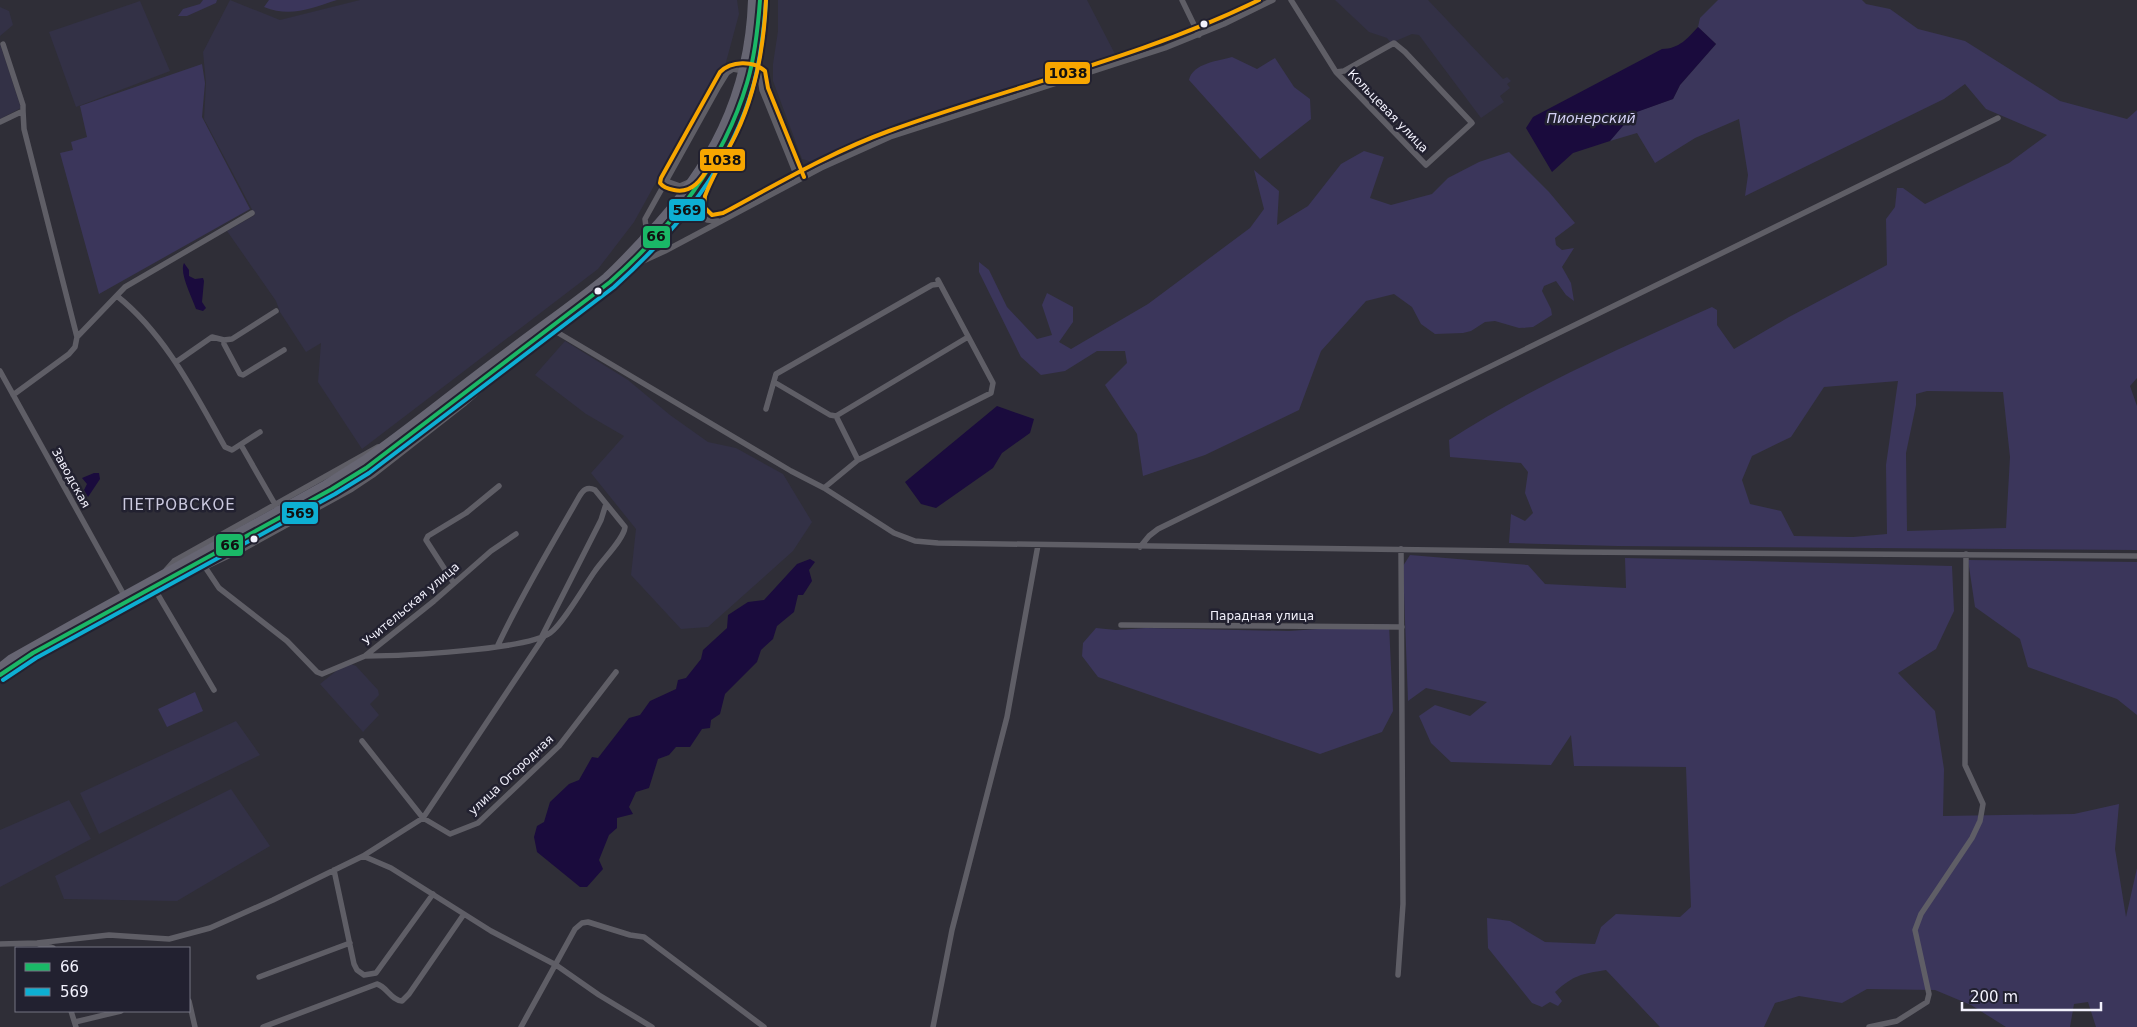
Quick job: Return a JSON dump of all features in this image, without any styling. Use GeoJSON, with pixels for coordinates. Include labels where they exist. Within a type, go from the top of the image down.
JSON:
{"type":"FeatureCollection","features":[{"type":"Feature","properties":{"kind":"highway"},"geometry":{"type":"LineString","coordinates":[[0,666],[124,594],[341,475],[391,441],[606,276],[638,246],[672,209],[698,173],[733,113],[744,60],[752,0]]}},
{"type":"Feature","properties":{"kind":"highway"},"geometry":{"type":"LineString","coordinates":[[0,675],[33,653],[154,588],[366,468],[623,271],[666,228],[703,182],[713,166],[753,62],[760,0]]}},
{"type":"Feature","properties":{"kind":"street"},"geometry":{"type":"LineString","coordinates":[[1182,0],[1199,35]]}},
{"type":"Feature","properties":{"kind":"street"},"geometry":{"type":"LineString","coordinates":[[623,271],[798,179],[890,137],[1139,57],[1199,35],[1273,0]]}},
{"type":"Feature","properties":{"kind":"street","name":"Кольцевая улица"},"geometry":{"type":"LineString","coordinates":[[1291,0],[1336,72],[1426,165],[1472,123],[1405,52],[1394,44],[1344,71],[1336,72]]}},
{"type":"Feature","properties":{"kind":"street"},"geometry":{"type":"LineString","coordinates":[[3,44],[23,105],[24,129],[77,337],[75,347],[69,354],[13,395]]}},
{"type":"Feature","properties":{"kind":"street"},"geometry":{"type":"LineString","coordinates":[[638,246],[645,231],[645,219],[727,73],[737,69],[760,74],[762,90],[798,179]]}},
{"type":"Feature","properties":{"kind":"street"},"geometry":{"type":"LineString","coordinates":[[0,122],[23,111]]}},
{"type":"Feature","properties":{"kind":"street"},"geometry":{"type":"LineString","coordinates":[[1140,547],[1158,529],[1998,118]]}},
{"type":"Feature","properties":{"kind":"street"},"geometry":{"type":"LineString","coordinates":[[666,181],[677,186],[683,186],[698,173]]}},
{"type":"Feature","properties":{"kind":"street"},"geometry":{"type":"LineString","coordinates":[[703,182],[696,205],[700,214],[712,221],[725,219]]}},
{"type":"Feature","properties":{"kind":"street"},"geometry":{"type":"LineString","coordinates":[[77,337],[125,287],[252,213]]}},
{"type":"Feature","properties":{"kind":"street"},"geometry":{"type":"LineString","coordinates":[[766,409],[776,374],[939,282],[993,383],[991,393],[858,460],[824,488]]}},
{"type":"Feature","properties":{"kind":"street"},"geometry":{"type":"LineString","coordinates":[[117,296],[133,308],[176,362],[225,447],[232,450],[260,432]]}},
{"type":"Feature","properties":{"kind":"street"},"geometry":{"type":"LineString","coordinates":[[176,362],[212,337],[224,340],[232,339],[276,311]]}},
{"type":"Feature","properties":{"kind":"street"},"geometry":{"type":"LineString","coordinates":[[550,328],[791,471],[824,488],[894,533],[915,541],[938,544],[1140,547],[2137,556]]}},
{"type":"Feature","properties":{"kind":"street"},"geometry":{"type":"LineString","coordinates":[[836,416],[968,336]]}},
{"type":"Feature","properties":{"kind":"street"},"geometry":{"type":"LineString","coordinates":[[224,340],[224,344],[240,374],[243,375],[284,350]]}},
{"type":"Feature","properties":{"kind":"street"},"geometry":{"type":"LineString","coordinates":[[186,570],[205,567],[317,509],[373,475],[472,397],[487,384],[504,363]]}},
{"type":"Feature","properties":{"kind":"street","name":"Заводская"},"geometry":{"type":"LineString","coordinates":[[0,371],[124,594]]}},
{"type":"Feature","properties":{"kind":"street"},"geometry":{"type":"LineString","coordinates":[[774,382],[836,416],[858,460]]}},
{"type":"Feature","properties":{"kind":"street"},"geometry":{"type":"LineString","coordinates":[[163,573],[174,562],[276,506],[369,451],[391,441]]}},
{"type":"Feature","properties":{"kind":"street"},"geometry":{"type":"LineString","coordinates":[[241,445],[276,506]]}},
{"type":"Feature","properties":{"kind":"street"},"geometry":{"type":"LineString","coordinates":[[453,582],[426,540],[428,536],[466,513],[500,486]]}},
{"type":"Feature","properties":{"kind":"street"},"geometry":{"type":"LineString","coordinates":[[365,656],[422,653],[498,645],[543,636],[552,632],[623,535],[624,527],[595,490],[591,488],[583,490],[527,586],[498,645]]}},
{"type":"Feature","properties":{"kind":"street"},"geometry":{"type":"LineString","coordinates":[[0,944],[37,943],[109,935],[169,938],[210,928],[364,856],[424,818],[543,636],[592,539],[606,504]]}},
{"type":"Feature","properties":{"kind":"street","name":"Учительская улица"},"geometry":{"type":"LineString","coordinates":[[205,567],[219,588],[287,641],[317,672],[322,674],[365,656],[434,601],[453,582],[491,551],[516,534]]}},
{"type":"Feature","properties":{"kind":"street"},"geometry":{"type":"LineString","coordinates":[[933,1027],[952,930],[1007,717],[1038,545]]}},
{"type":"Feature","properties":{"kind":"street"},"geometry":{"type":"LineString","coordinates":[[1398,975],[1403,904],[1401,549]]}},
{"type":"Feature","properties":{"kind":"street"},"geometry":{"type":"LineString","coordinates":[[1869,1027],[1886,1025],[1896,1021],[1927,1002],[1929,994],[1916,944],[1915,930],[1917,922],[1972,838],[1983,811],[1983,804],[1965,765],[1966,554]]}},
{"type":"Feature","properties":{"kind":"street"},"geometry":{"type":"LineString","coordinates":[[154,588],[214,690]]}},
{"type":"Feature","properties":{"kind":"street","name":"Парадная улица"},"geometry":{"type":"LineString","coordinates":[[1121,625],[1402,627]]}},
{"type":"Feature","properties":{"kind":"street","name":"улица Огородная"},"geometry":{"type":"LineString","coordinates":[[424,818],[450,834],[478,823],[559,746],[616,672]]}},
{"type":"Feature","properties":{"kind":"street"},"geometry":{"type":"LineString","coordinates":[[362,740],[424,818]]}},
{"type":"Feature","properties":{"kind":"street"},"geometry":{"type":"LineString","coordinates":[[364,856],[390,868],[491,931],[556,965],[599,995],[652,1027]]}},
{"type":"Feature","properties":{"kind":"street"},"geometry":{"type":"LineString","coordinates":[[334,870],[354,964],[360,973],[368,975],[376,972],[433,894]]}},
{"type":"Feature","properties":{"kind":"street"},"geometry":{"type":"LineString","coordinates":[[267,1026],[377,984],[382,986],[394,998],[402,1001],[464,914]]}},
{"type":"Feature","properties":{"kind":"street"},"geometry":{"type":"LineString","coordinates":[[521,1027],[575,929],[582,923],[588,922],[630,935],[644,937],[764,1027]]}},
{"type":"Feature","properties":{"kind":"street"},"geometry":{"type":"LineString","coordinates":[[37,943],[50,947]]}},
{"type":"Feature","properties":{"kind":"street"},"geometry":{"type":"LineString","coordinates":[[258,978],[350,943]]}},
{"type":"Feature","properties":{"kind":"street"},"geometry":{"type":"LineString","coordinates":[[190,1005],[195,1027]]}},
{"type":"Feature","properties":{"kind":"street"},"geometry":{"type":"LineString","coordinates":[[72,1012],[76,1024],[118,1012]]}},
{"type":"Feature","properties":{"kind":"shaded area"},"geometry":{"type":"Polygon","coordinates":[[[203,0],[217,0],[216,3],[187,16],[178,16],[183,9],[200,4],[203,0]]]}},
{"type":"Feature","properties":{"kind":"shaded area"},"geometry":{"type":"Polygon","coordinates":[[[230,0],[280,20],[360,0],[737,0],[739,14],[725,66],[717,72],[634,222],[598,269],[362,449],[318,382],[321,343],[306,352],[280,312],[276,301],[227,231],[255,215],[204,119],[206,83],[203,52],[230,0]]]}},
{"type":"Feature","properties":{"kind":"shaded area"},"geometry":{"type":"Polygon","coordinates":[[[269,0],[337,0],[301,11],[283,12],[264,7],[269,0]]]}},
{"type":"Feature","properties":{"kind":"shaded area"},"geometry":{"type":"Polygon","coordinates":[[[778,0],[1087,0],[1115,54],[898,123],[812,162],[802,159],[773,81],[773,64],[778,31],[778,0]]]}},
{"type":"Feature","properties":{"kind":"shaded area"},"geometry":{"type":"Polygon","coordinates":[[[1335,0],[1428,0],[1503,79],[1507,77],[1511,81],[1507,84],[1510,88],[1500,96],[1504,102],[1481,118],[1419,35],[1412,34],[1391,43],[1387,38],[1369,32],[1335,0]]]}},
{"type":"Feature","properties":{"kind":"shaded area"},"geometry":{"type":"Polygon","coordinates":[[[1718,0],[1862,0],[1866,4],[1890,9],[1918,29],[1965,41],[2060,101],[2127,119],[2137,110],[2137,378],[2130,386],[2137,406],[2137,550],[1617,546],[1509,543],[1511,514],[1525,521],[1533,513],[1525,493],[1528,472],[1521,463],[1450,457],[1449,440],[1512,402],[1545,385],[1712,307],[1717,310],[1717,325],[1734,349],[1789,317],[1887,265],[1886,219],[1895,207],[1897,188],[1903,188],[1925,204],[2009,163],[2047,135],[1986,109],[1965,84],[1944,99],[1745,196],[1748,175],[1739,119],[1695,138],[1655,163],[1637,133],[1610,141],[1633,113],[1673,99],[1680,85],[1716,44],[1698,27],[1700,18],[1718,0]],[[1898,381],[1824,387],[1791,437],[1752,456],[1742,480],[1750,504],[1781,511],[1794,536],[1853,537],[1887,534],[1886,465],[1898,381]],[[1927,391],[1916,394],[1916,405],[1906,453],[1907,531],[2006,528],[2010,457],[2003,392],[1927,391]]]}},
{"type":"Feature","properties":{"kind":"shaded area"},"geometry":{"type":"Polygon","coordinates":[[[140,1],[170,71],[76,107],[49,32],[140,1]]]}},
{"type":"Feature","properties":{"kind":"shaded area"},"geometry":{"type":"Polygon","coordinates":[[[0,7],[9,11],[13,25],[0,36],[0,7]]]}},
{"type":"Feature","properties":{"kind":"shaded area"},"geometry":{"type":"Polygon","coordinates":[[[0,44],[21,108],[0,119],[0,44]]]}},
{"type":"Feature","properties":{"kind":"shaded area"},"geometry":{"type":"Polygon","coordinates":[[[1232,57],[1257,69],[1275,58],[1294,87],[1310,99],[1311,119],[1260,159],[1189,80],[1191,74],[1201,66],[1232,57]]]}},
{"type":"Feature","properties":{"kind":"shaded area"},"geometry":{"type":"Polygon","coordinates":[[[202,64],[205,83],[202,117],[250,209],[99,294],[60,153],[73,150],[71,142],[87,137],[80,106],[202,64]]]}},
{"type":"Feature","properties":{"kind":"shaded area"},"geometry":{"type":"Polygon","coordinates":[[[1364,151],[1384,157],[1370,198],[1391,205],[1432,194],[1448,178],[1479,162],[1509,152],[1549,192],[1575,223],[1555,238],[1556,245],[1562,250],[1574,248],[1562,267],[1571,283],[1574,301],[1566,295],[1556,281],[1544,286],[1542,291],[1552,315],[1533,327],[1519,328],[1495,321],[1485,322],[1471,331],[1463,333],[1435,334],[1421,324],[1412,307],[1394,294],[1366,301],[1321,351],[1299,410],[1205,455],[1143,476],[1137,434],[1105,385],[1127,363],[1125,351],[1097,351],[1065,371],[1041,375],[1021,357],[979,272],[979,262],[989,270],[1007,307],[1037,339],[1052,335],[1042,305],[1047,293],[1073,307],[1073,322],[1059,342],[1071,349],[1148,304],[1250,228],[1264,209],[1254,170],[1279,191],[1277,225],[1308,206],[1341,164],[1364,151]]]}},
{"type":"Feature","properties":{"kind":"shaded area"},"geometry":{"type":"Polygon","coordinates":[[[565,341],[628,380],[670,415],[708,442],[736,448],[783,474],[812,522],[793,551],[708,627],[681,629],[631,575],[636,529],[591,473],[624,436],[586,414],[535,375],[565,341]]]}},
{"type":"Feature","properties":{"kind":"shaded area"},"geometry":{"type":"Polygon","coordinates":[[[1410,555],[1528,565],[1545,584],[1626,588],[1625,558],[1952,566],[1954,611],[1936,649],[1898,673],[1935,711],[1944,769],[1943,816],[2074,814],[2119,804],[2115,849],[2126,917],[2137,868],[2137,1027],[2096,1027],[2088,1002],[2074,1004],[2070,1027],[2006,1027],[1971,1005],[1935,990],[1867,989],[1842,1003],[1799,996],[1775,1003],[1764,1027],[1660,1027],[1606,970],[1578,976],[1567,982],[1555,992],[1562,1001],[1558,1006],[1550,1002],[1542,1007],[1532,1003],[1488,948],[1487,918],[1510,921],[1545,942],[1595,944],[1601,927],[1616,914],[1680,917],[1691,907],[1686,767],[1574,766],[1571,735],[1551,765],[1451,762],[1431,743],[1419,716],[1435,705],[1470,716],[1487,702],[1426,688],[1408,701],[1403,566],[1410,555]]]}},
{"type":"Feature","properties":{"kind":"shaded area"},"geometry":{"type":"Polygon","coordinates":[[[1968,560],[2137,562],[2137,715],[2117,699],[2028,667],[2020,639],[1975,607],[1968,560]]]}},
{"type":"Feature","properties":{"kind":"shaded area"},"geometry":{"type":"Polygon","coordinates":[[[1389,624],[1393,711],[1382,732],[1320,754],[1098,677],[1082,656],[1083,643],[1096,628],[1116,630],[1146,628],[1289,631],[1389,624]]]}},
{"type":"Feature","properties":{"kind":"shaded area"},"geometry":{"type":"Polygon","coordinates":[[[351,664],[356,666],[378,690],[379,695],[370,704],[379,715],[363,732],[320,684],[341,667],[351,664]]]}},
{"type":"Feature","properties":{"kind":"shaded area"},"geometry":{"type":"Polygon","coordinates":[[[195,692],[203,711],[167,727],[158,709],[195,692]]]}},
{"type":"Feature","properties":{"kind":"shaded area"},"geometry":{"type":"Polygon","coordinates":[[[236,721],[260,755],[99,834],[80,793],[236,721]]]}},
{"type":"Feature","properties":{"kind":"shaded area"},"geometry":{"type":"Polygon","coordinates":[[[231,789],[270,846],[177,901],[64,899],[55,876],[231,789]]]}},
{"type":"Feature","properties":{"kind":"shaded area"},"geometry":{"type":"Polygon","coordinates":[[[69,800],[91,839],[0,887],[0,830],[69,800]]]}},
{"type":"Feature","properties":{"kind":"water","name":"Пионерский"},"geometry":{"type":"Polygon","coordinates":[[[1698,27],[1716,44],[1680,85],[1673,99],[1634,113],[1610,141],[1573,153],[1552,172],[1526,128],[1533,117],[1662,49],[1678,45],[1687,39],[1698,27]]]}},
{"type":"Feature","properties":{"kind":"water"},"geometry":{"type":"Polygon","coordinates":[[[184,263],[189,270],[189,276],[195,279],[203,278],[202,302],[206,308],[203,311],[196,309],[189,292],[183,273],[184,263]]]}},
{"type":"Feature","properties":{"kind":"water"},"geometry":{"type":"Polygon","coordinates":[[[997,406],[1034,419],[1030,433],[1002,453],[993,468],[936,508],[921,504],[905,482],[997,406]]]}},
{"type":"Feature","properties":{"kind":"water"},"geometry":{"type":"Polygon","coordinates":[[[99,473],[100,479],[88,497],[84,490],[87,484],[82,478],[99,473]]]}},
{"type":"Feature","properties":{"kind":"water"},"geometry":{"type":"Polygon","coordinates":[[[810,559],[815,562],[809,570],[812,581],[803,595],[798,595],[794,612],[777,626],[773,639],[761,650],[757,662],[725,694],[720,714],[711,720],[710,728],[702,729],[690,747],[676,747],[669,755],[658,759],[649,788],[636,792],[629,807],[633,814],[617,818],[617,828],[609,835],[599,860],[603,869],[587,887],[580,887],[537,852],[534,837],[537,826],[544,822],[550,802],[569,784],[579,780],[592,757],[598,758],[629,718],[640,715],[650,701],[676,689],[678,680],[686,678],[701,659],[703,650],[727,628],[728,615],[748,602],[764,600],[797,564],[810,559]]]}},
{"type":"Feature","properties":{"kind":"transit line","name":"66"},"geometry":{"type":"LineString","coordinates":[[0,675],[33,653],[332,489],[366,468],[610,282],[633,261],[674,216],[693,192],[724,141],[737,113],[750,73],[756,42],[760,0]]}},
{"type":"Feature","properties":{"kind":"transit line","name":"1038"},"geometry":{"type":"LineString","coordinates":[[766,0],[761,52],[749,102],[736,134],[705,196],[704,207],[712,215],[723,213],[804,169],[867,139],[1169,39],[1259,0]]}},
{"type":"Feature","properties":{"kind":"transit line","name":"569"},"geometry":{"type":"LineString","coordinates":[[3,680],[36,658],[335,494],[369,473],[614,287],[637,266],[680,220],[699,195],[732,142],[744,113],[759,63],[766,1]]}},
{"type":"Feature","properties":{"kind":"transit line","name":"1038"},"geometry":{"type":"LineString","coordinates":[[710,165],[700,180],[686,190],[670,189],[660,183],[720,72],[725,68],[742,63],[760,67],[765,71],[768,88],[804,177]]}},
{"type":"Feature","properties":{"kind":"district","name":"ПЕТРОВСКОЕ"},"geometry":{"type":"Point","coordinates":[179,505]}}]}
